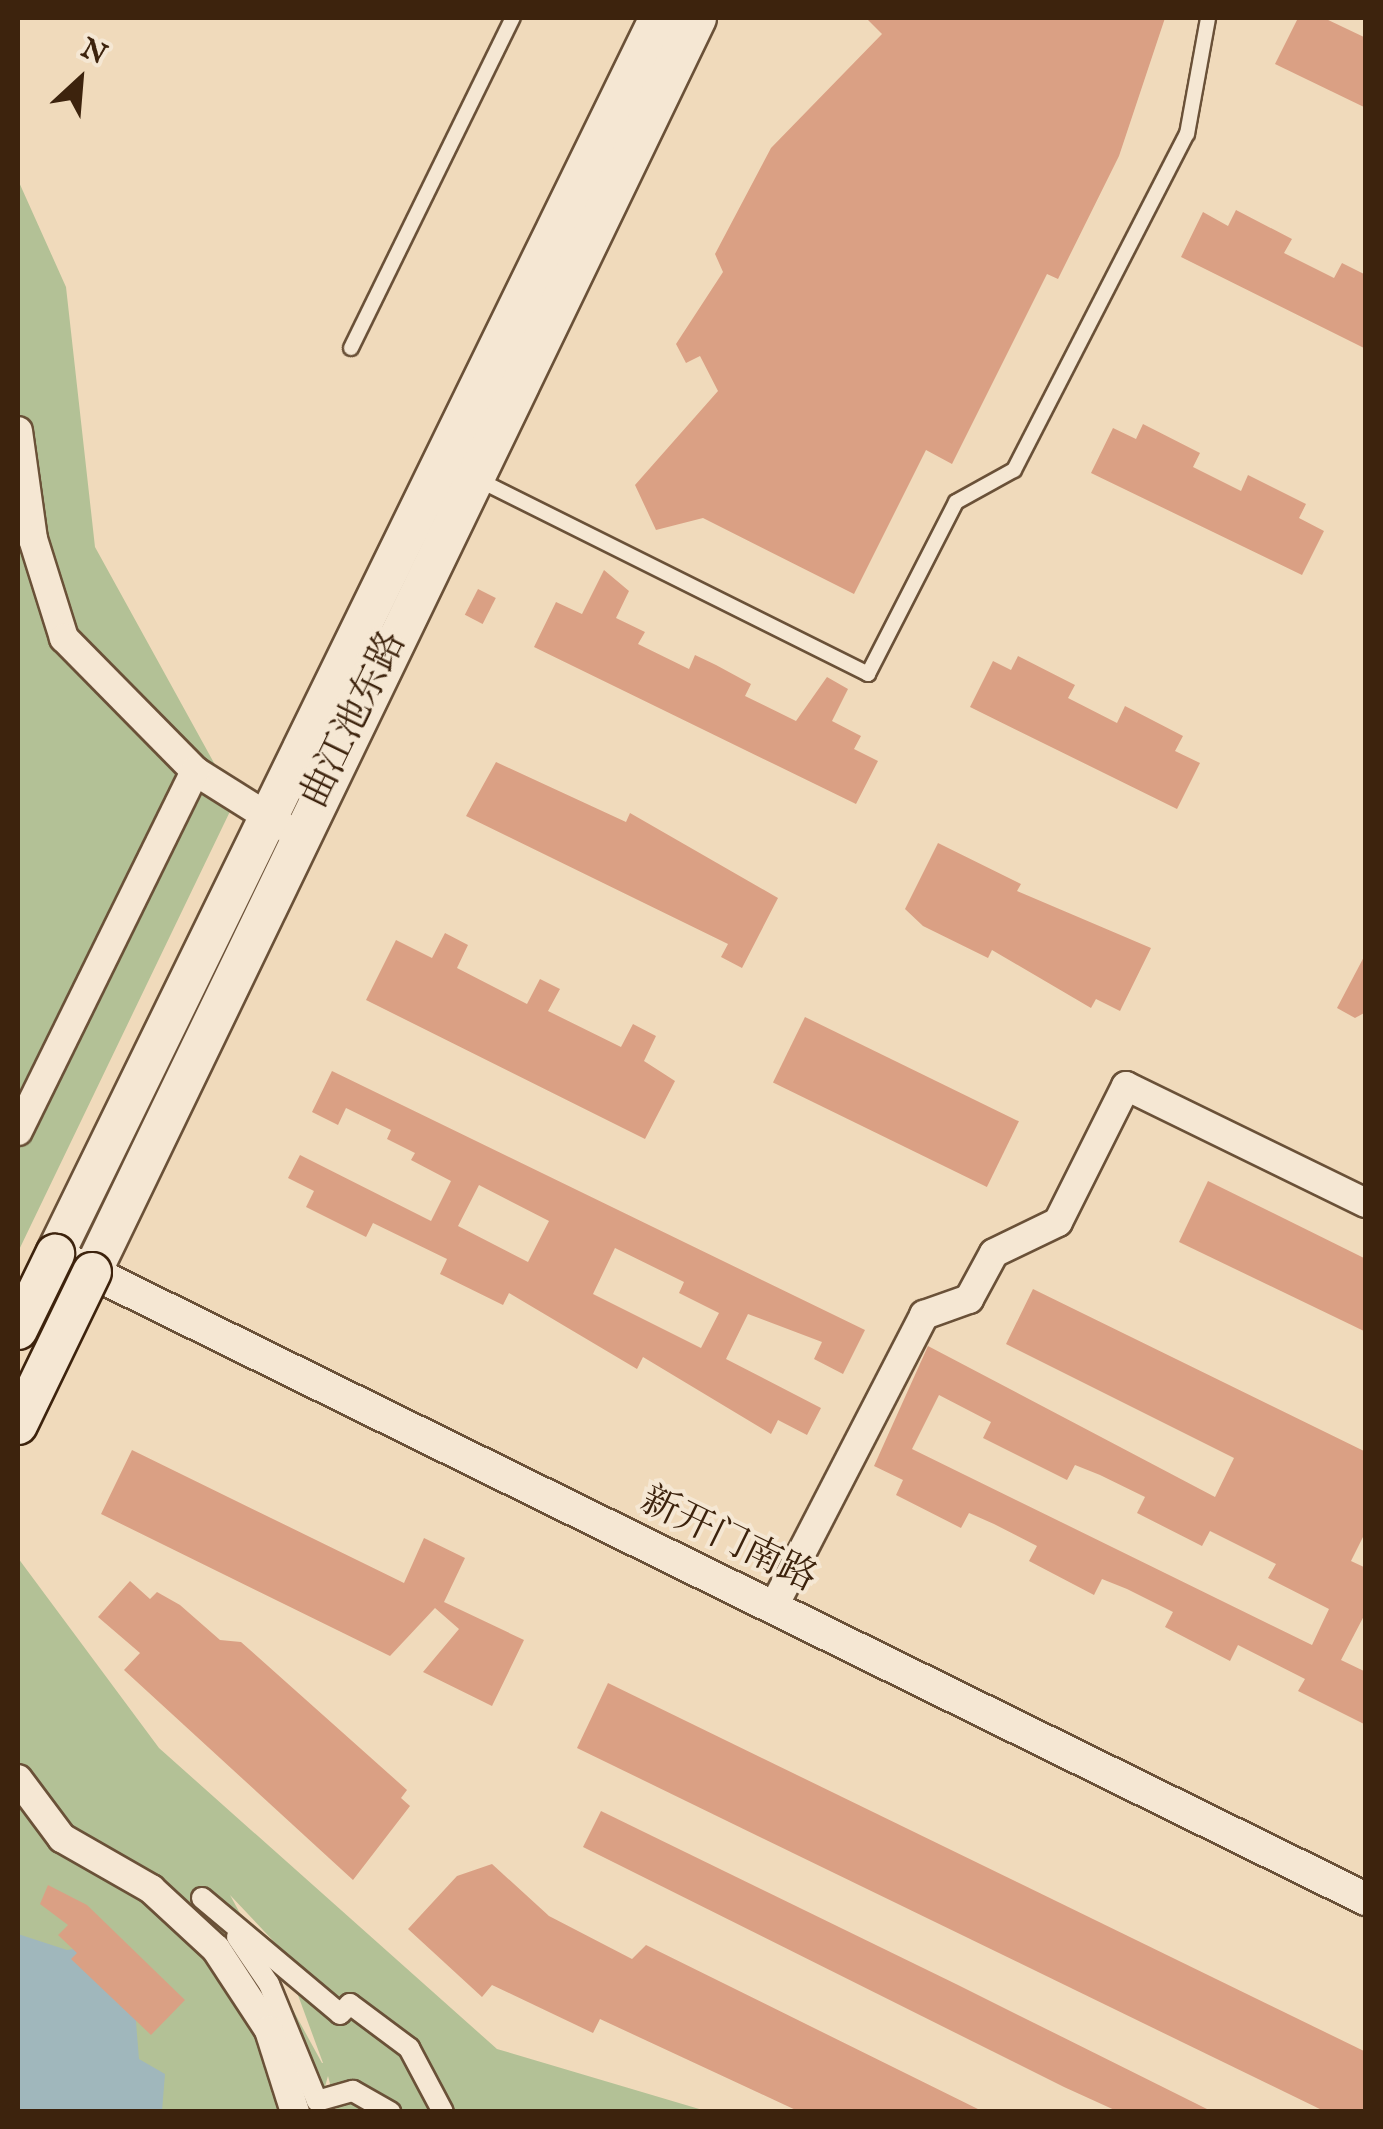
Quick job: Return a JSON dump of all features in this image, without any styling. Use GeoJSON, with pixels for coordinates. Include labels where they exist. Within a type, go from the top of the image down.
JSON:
{"type":"FeatureCollection","features":[{"type":"Feature","properties":{"kind":"main road","name":"曲江池东路"},"geometry":{"type":"LineString","coordinates":[[18,1424],[92,1272],[284,826],[659,18]]}},
{"type":"Feature","properties":{"kind":"main road","name":"曲江池东路"},"geometry":{"type":"LineString","coordinates":[[18,1330],[54,1254],[474,478],[697,18]]}},
{"type":"Feature","properties":{"kind":"street"},"geometry":{"type":"LineString","coordinates":[[18,432],[37,556],[64,638],[195,771],[284,826]]}},
{"type":"Feature","properties":{"kind":"street"},"geometry":{"type":"LineString","coordinates":[[18,1131],[195,771]]}},
{"type":"Feature","properties":{"kind":"street"},"geometry":{"type":"LineString","coordinates":[[773,1608],[924,1315],[968,1299],[994,1253],[1058,1222],[1126,1086],[1366,1203]]}},
{"type":"Feature","properties":{"kind":"street","name":"新开门南路"},"geometry":{"type":"LineString","coordinates":[[54,1254],[1366,1899]]}},
{"type":"Feature","properties":{"kind":"street"},"geometry":{"type":"LineString","coordinates":[[18,1779],[62,1838],[151,1889],[216,1949],[269,2030],[295,2112]]}},
{"type":"Feature","properties":{"kind":"street"},"geometry":{"type":"LineString","coordinates":[[390,2112],[353,2091],[318,2101],[269,1984],[202,1898],[340,2014],[350,2004],[408,2048],[444,2112]]}},
{"type":"Feature","properties":{"kind":"lane"},"geometry":{"type":"LineString","coordinates":[[351,348],[513,18]]}},
{"type":"Feature","properties":{"kind":"lane"},"geometry":{"type":"LineString","coordinates":[[474,478],[868,674],[956,502],[1014,470],[1187,134],[1208,18]]}},
{"type":"Feature","properties":{"kind":"green space"},"geometry":{"type":"Polygon","coordinates":[[[18,180],[66,287],[95,547],[235,801],[18,1252],[18,180]]]}},
{"type":"Feature","properties":{"kind":"green space"},"geometry":{"type":"Polygon","coordinates":[[[18,1558],[159,1748],[497,2049],[706,2111],[337,2111],[328,2076],[318,2111],[18,2111],[18,1558]],[[230,1895],[323,2063],[281,1949],[230,1895]]]}},
{"type":"Feature","properties":{"kind":"water"},"geometry":{"type":"Polygon","coordinates":[[[18,1934],[67,1950],[96,1946],[134,1997],[139,2059],[165,2074],[162,2111],[18,2112],[18,1934]]]}},
{"type":"Feature","properties":{"kind":"building"},"geometry":{"type":"Polygon","coordinates":[[[866,18],[1165,18],[1119,156],[1058,279],[1047,274],[952,464],[926,450],[854,594],[703,518],[656,530],[635,485],[718,391],[700,356],[686,363],[676,344],[723,272],[715,254],[771,148],[882,34],[866,18]]]}},
{"type":"Feature","properties":{"kind":"building"},"geometry":{"type":"Polygon","coordinates":[[[1298,18],[1324,18],[1366,38],[1366,108],[1275,64],[1298,18]]]}},
{"type":"Feature","properties":{"kind":"building"},"geometry":{"type":"Polygon","coordinates":[[[1236,210],[1292,239],[1284,253],[1334,278],[1342,263],[1366,275],[1366,349],[1181,257],[1203,212],[1228,226],[1236,210]]]}},
{"type":"Feature","properties":{"kind":"building"},"geometry":{"type":"Polygon","coordinates":[[[1143,424],[1200,453],[1193,467],[1241,491],[1248,475],[1306,504],[1299,518],[1324,531],[1302,575],[1091,473],[1113,428],[1136,439],[1143,424]]]}},
{"type":"Feature","properties":{"kind":"building"},"geometry":{"type":"Polygon","coordinates":[[[604,570],[629,591],[616,618],[645,632],[638,644],[689,669],[695,655],[716,665],[751,684],[745,696],[796,721],[827,677],[848,689],[832,721],[861,736],[854,749],[878,761],[856,804],[534,647],[556,602],[582,614],[604,570]]]}},
{"type":"Feature","properties":{"kind":"building"},"geometry":{"type":"Polygon","coordinates":[[[478,589],[496,598],[483,624],[465,615],[478,589]]]}},
{"type":"Feature","properties":{"kind":"building"},"geometry":{"type":"Polygon","coordinates":[[[1018,656],[1075,685],[1068,698],[1117,723],[1125,706],[1183,736],[1175,751],[1200,763],[1177,809],[970,707],[993,661],[1011,670],[1018,656]]]}},
{"type":"Feature","properties":{"kind":"building"},"geometry":{"type":"Polygon","coordinates":[[[496,762],[626,822],[630,813],[778,898],[742,968],[721,957],[728,944],[466,816],[496,762]]]}},
{"type":"Feature","properties":{"kind":"building"},"geometry":{"type":"Polygon","coordinates":[[[938,843],[1021,884],[1017,891],[1151,948],[1120,1011],[1096,999],[1091,1008],[992,950],[988,958],[923,926],[905,909],[938,843]]]}},
{"type":"Feature","properties":{"kind":"building"},"geometry":{"type":"Polygon","coordinates":[[[445,933],[468,945],[457,968],[527,1004],[540,979],[560,989],[548,1011],[621,1047],[633,1024],[656,1036],[644,1061],[675,1081],[645,1139],[366,1000],[396,940],[432,958],[445,933]]]}},
{"type":"Feature","properties":{"kind":"building"},"geometry":{"type":"Polygon","coordinates":[[[1366,953],[1366,1012],[1355,1018],[1337,1008],[1366,953]]]}},
{"type":"Feature","properties":{"kind":"building"},"geometry":{"type":"Polygon","coordinates":[[[805,1017],[1019,1121],[987,1187],[773,1083],[805,1017]]]}},
{"type":"Feature","properties":{"kind":"building"},"geometry":{"type":"Polygon","coordinates":[[[332,1071],[865,1330],[843,1374],[814,1359],[822,1342],[748,1314],[726,1359],[821,1408],[807,1435],[778,1420],[771,1434],[643,1357],[637,1369],[509,1293],[503,1305],[440,1274],[447,1259],[373,1223],[366,1237],[306,1207],[314,1191],[288,1178],[300,1155],[431,1221],[451,1181],[411,1160],[415,1153],[387,1139],[391,1130],[346,1108],[338,1125],[312,1112],[332,1071]],[[479,1185],[458,1226],[528,1262],[549,1221],[479,1185]],[[615,1248],[593,1294],[701,1348],[719,1313],[679,1293],[684,1282],[615,1248]]]}},
{"type":"Feature","properties":{"kind":"building"},"geometry":{"type":"Polygon","coordinates":[[[1208,1181],[1366,1259],[1366,1332],[1179,1242],[1208,1181]]]}},
{"type":"Feature","properties":{"kind":"building"},"geometry":{"type":"Polygon","coordinates":[[[1033,1289],[1366,1452],[1366,1531],[1351,1561],[1366,1568],[1366,1612],[1341,1660],[1366,1672],[1366,1725],[1298,1691],[1305,1679],[1238,1645],[1230,1661],[1165,1627],[1173,1612],[1127,1589],[1102,1579],[1094,1595],[1029,1561],[1037,1546],[994,1524],[969,1513],[961,1528],[896,1495],[903,1480],[874,1466],[928,1346],[1215,1497],[1234,1458],[1006,1344],[1033,1289]],[[939,1395],[912,1449],[1312,1645],[1329,1609],[1268,1578],[1276,1564],[1210,1531],[1202,1546],[1137,1513],[1145,1497],[1100,1475],[1075,1465],[1067,1480],[983,1438],[991,1422],[939,1395]]]}},
{"type":"Feature","properties":{"kind":"building"},"geometry":{"type":"Polygon","coordinates":[[[132,1450],[404,1583],[424,1538],[465,1558],[444,1602],[524,1640],[492,1706],[423,1672],[459,1629],[435,1608],[390,1656],[101,1514],[132,1450]]]}},
{"type":"Feature","properties":{"kind":"building"},"geometry":{"type":"Polygon","coordinates":[[[130,1581],[150,1599],[157,1592],[180,1605],[220,1640],[241,1642],[407,1790],[401,1798],[410,1806],[353,1880],[124,1670],[140,1653],[98,1617],[130,1581]]]}},
{"type":"Feature","properties":{"kind":"building"},"geometry":{"type":"Polygon","coordinates":[[[608,1683],[1366,2052],[1366,2112],[1326,2112],[577,1748],[608,1683]]]}},
{"type":"Feature","properties":{"kind":"building"},"geometry":{"type":"Polygon","coordinates":[[[601,1811],[1213,2112],[1119,2112],[1064,2087],[583,1847],[601,1811]]]}},
{"type":"Feature","properties":{"kind":"building"},"geometry":{"type":"Polygon","coordinates":[[[492,1864],[549,1916],[632,1959],[646,1945],[984,2112],[800,2112],[600,2019],[593,2033],[492,1985],[482,1997],[408,1929],[457,1876],[492,1864]]]}},
{"type":"Feature","properties":{"kind":"building"},"geometry":{"type":"Polygon","coordinates":[[[48,1885],[87,1905],[185,2000],[151,2035],[71,1959],[77,1953],[58,1935],[68,1925],[40,1904],[48,1885]]]}}]}
